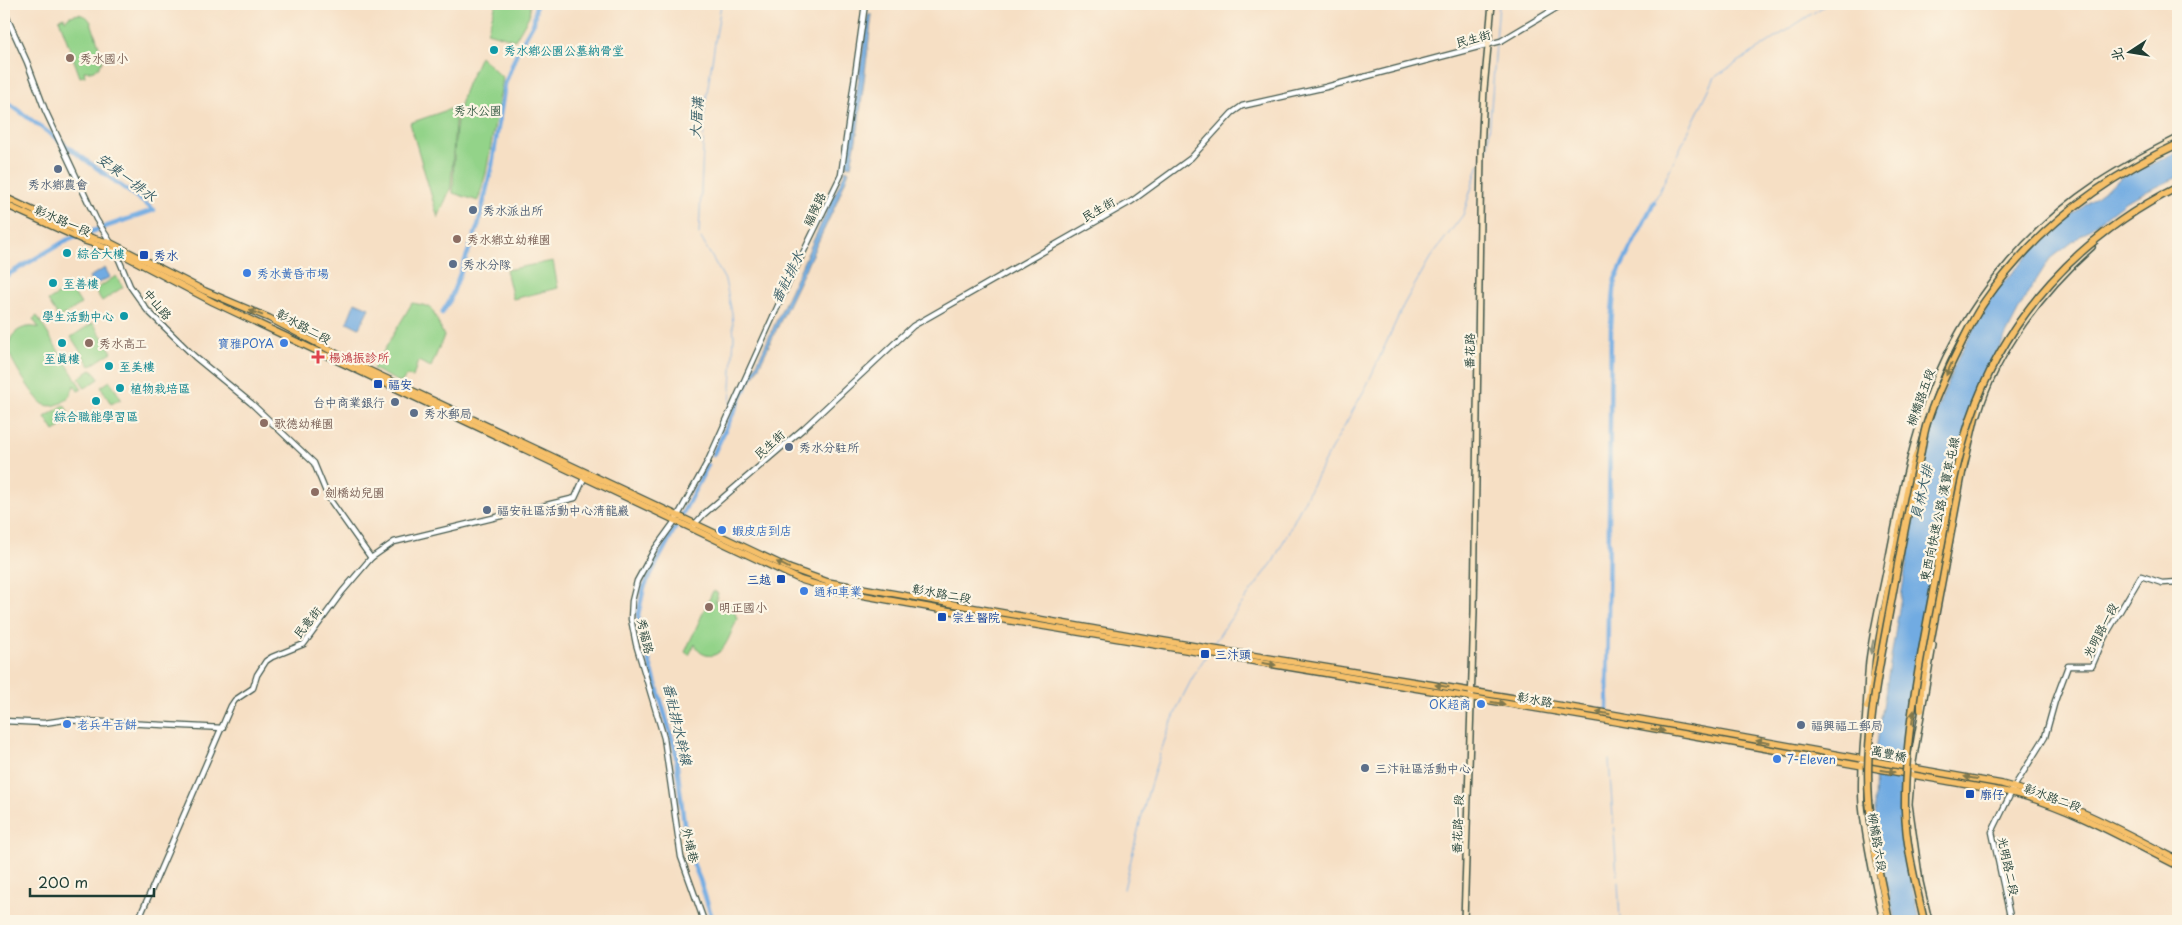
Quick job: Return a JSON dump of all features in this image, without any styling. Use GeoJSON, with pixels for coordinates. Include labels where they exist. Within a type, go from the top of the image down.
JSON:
{"type":"FeatureCollection","features":[{"type":"Feature","properties":{"kind":"highway"},"geometry":{"type":"LineString","coordinates":[[1889,921],[1874,848],[1869,800],[1868,751],[1875,698],[1908,507],[1927,422],[1952,361],[1984,302],[2014,264],[2044,232],[2073,207],[2113,178],[2143,160],[2178,144]]}},
{"type":"Feature","properties":{"kind":"highway","name":"東西向快速公路 漢寶草屯線"},"geometry":{"type":"LineString","coordinates":[[1924,921],[1908,842],[1905,811],[1907,757],[1929,614],[1955,476],[1970,422],[1983,386],[2025,314],[2070,261],[2092,241],[2130,213],[2178,189]]}},
{"type":"Feature","properties":{"kind":"highway"},"geometry":{"type":"LineString","coordinates":[[1922,710],[1921,689],[1962,473],[1983,386]]}},
{"type":"Feature","properties":{"kind":"highway"},"geometry":{"type":"LineString","coordinates":[[1867,707],[1870,700],[1891,574],[1911,476],[1916,454],[1922,445]]}},
{"type":"Feature","properties":{"kind":"main road","name":"番花路"},"geometry":{"type":"LineString","coordinates":[[1472,698],[1481,152],[1484,89],[1492,4]]}},
{"type":"Feature","properties":{"kind":"main road","name":"柳橋路五段"},"geometry":{"type":"LineString","coordinates":[[1862,765],[1870,658],[1909,462],[1933,387],[1944,362],[1976,307],[1993,283],[2049,222],[2094,185],[2143,155],[2178,138]]}},
{"type":"Feature","properties":{"kind":"main road"},"geometry":{"type":"LineString","coordinates":[[1929,921],[1920,882],[1910,804],[1912,771],[1966,456],[1980,408],[1988,387],[2012,341],[2035,308],[2082,256],[2121,224],[2178,189]]}},
{"type":"Feature","properties":{"kind":"main road","name":"彰水路一段"},"geometry":{"type":"LineString","coordinates":[[4,197],[71,231],[85,241],[116,251]]}},
{"type":"Feature","properties":{"kind":"main road","name":"彰水路一段"},"geometry":{"type":"LineString","coordinates":[[4,204],[71,231],[111,243]]}},
{"type":"Feature","properties":{"kind":"main road","name":"彰水路二段"},"geometry":{"type":"LineString","coordinates":[[111,243],[204,294],[269,318],[362,367],[618,492],[789,568],[828,582],[940,606],[1205,651]]}},
{"type":"Feature","properties":{"kind":"main road","name":"彰水路二段"},"geometry":{"type":"LineString","coordinates":[[116,251],[586,475]]}},
{"type":"Feature","properties":{"kind":"main road","name":"彰水路"},"geometry":{"type":"LineString","coordinates":[[1205,651],[1472,691],[1819,752],[1863,758]]}},
{"type":"Feature","properties":{"kind":"main road","name":"彰水路"},"geometry":{"type":"LineString","coordinates":[[1205,651],[1862,765]]}},
{"type":"Feature","properties":{"kind":"main road","name":"番花路一段"},"geometry":{"type":"LineString","coordinates":[[1464,921],[1472,698]]}},
{"type":"Feature","properties":{"kind":"main road","name":"萬豐橋"},"geometry":{"type":"LineString","coordinates":[[1863,758],[1904,770]]}},
{"type":"Feature","properties":{"kind":"main road","name":"萬豐橋"},"geometry":{"type":"LineString","coordinates":[[1862,765],[1873,768],[1912,771]]}},
{"type":"Feature","properties":{"kind":"main road","name":"柳橋路六段"},"geometry":{"type":"LineString","coordinates":[[1862,765],[1862,804],[1867,848],[1883,921]]}},
{"type":"Feature","properties":{"kind":"main road","name":"彰水路二段"},"geometry":{"type":"LineString","coordinates":[[1912,771],[2014,790],[2076,808],[2178,860]]}},
{"type":"Feature","properties":{"kind":"main road","name":"彰水路二段"},"geometry":{"type":"LineString","coordinates":[[2014,790],[2074,814],[2178,866]]}},
{"type":"Feature","properties":{"kind":"street","name":"福陵路"},"geometry":{"type":"LineString","coordinates":[[677,518],[708,461],[786,288],[841,174],[864,4]]}},
{"type":"Feature","properties":{"kind":"street","name":"民生街"},"geometry":{"type":"LineString","coordinates":[[694,526],[804,428],[913,326],[1132,201],[1191,158],[1232,113],[1242,106],[1326,87],[1501,41],[1563,4]]}},
{"type":"Feature","properties":{"kind":"street","name":"中山路"},"geometry":{"type":"LineString","coordinates":[[4,11],[27,62],[45,110],[101,229],[116,251],[130,286],[147,310],[200,362],[251,403],[314,463],[328,497],[371,558]]}},
{"type":"Feature","properties":{"kind":"street","name":"民意街"},"geometry":{"type":"LineString","coordinates":[[138,921],[235,700],[253,688],[257,675],[266,661],[304,644],[342,592],[371,558],[394,542],[575,498],[586,475]]}},
{"type":"Feature","properties":{"kind":"street","name":"秀福路"},"geometry":{"type":"LineString","coordinates":[[669,771],[664,738],[636,644],[631,619],[632,601],[637,581],[654,550],[677,518]]}},
{"type":"Feature","properties":{"kind":"street","name":"光明路一段"},"geometry":{"type":"LineString","coordinates":[[2014,790],[2045,737],[2054,701],[2068,666],[2092,666],[2104,638],[2141,576],[2162,583],[2178,582]]}},
{"type":"Feature","properties":{"kind":"street"},"geometry":{"type":"LineString","coordinates":[[4,721],[44,723],[64,720],[223,728]]}},
{"type":"Feature","properties":{"kind":"street","name":"外埔巷"},"geometry":{"type":"LineString","coordinates":[[669,771],[681,857],[704,921]]}},
{"type":"Feature","properties":{"kind":"street","name":"光明路二段"},"geometry":{"type":"LineString","coordinates":[[2011,921],[1992,832],[2014,790]]}},
{"type":"Feature","properties":{"kind":"green space"},"geometry":{"type":"Polygon","coordinates":[[[496,4],[530,4],[529,16],[515,40],[487,32],[496,4]]]}},
{"type":"Feature","properties":{"kind":"green space"},"geometry":{"type":"Polygon","coordinates":[[[79,14],[87,17],[91,22],[103,58],[99,67],[91,71],[84,71],[85,76],[80,77],[59,19],[64,17],[65,20],[70,16],[79,14]]]}},
{"type":"Feature","properties":{"kind":"green space","name":"秀水公園"},"geometry":{"type":"Polygon","coordinates":[[[480,56],[503,78],[486,173],[478,201],[453,193],[455,142],[460,104],[480,56]]]}},
{"type":"Feature","properties":{"kind":"green space"},"geometry":{"type":"Polygon","coordinates":[[[456,107],[451,187],[438,218],[410,123],[456,107]]]}},
{"type":"Feature","properties":{"kind":"green space"},"geometry":{"type":"Polygon","coordinates":[[[553,261],[558,288],[513,299],[506,270],[553,261]]]}},
{"type":"Feature","properties":{"kind":"green space"},"geometry":{"type":"Polygon","coordinates":[[[116,276],[123,287],[102,301],[95,290],[116,276]]]}},
{"type":"Feature","properties":{"kind":"green space"},"geometry":{"type":"Polygon","coordinates":[[[70,287],[81,304],[59,318],[48,301],[70,287]]]}},
{"type":"Feature","properties":{"kind":"green space"},"geometry":{"type":"Polygon","coordinates":[[[412,303],[431,308],[444,336],[431,367],[418,361],[413,377],[406,376],[401,383],[373,369],[412,303]]]}},
{"type":"Feature","properties":{"kind":"green space"},"geometry":{"type":"Polygon","coordinates":[[[37,316],[82,389],[78,391],[74,385],[68,398],[61,403],[50,406],[39,401],[9,352],[10,340],[17,331],[27,327],[39,328],[33,319],[37,316]]]}},
{"type":"Feature","properties":{"kind":"green space"},"geometry":{"type":"Polygon","coordinates":[[[93,323],[112,352],[90,366],[71,337],[93,323]]]}},
{"type":"Feature","properties":{"kind":"green space"},"geometry":{"type":"Polygon","coordinates":[[[92,369],[99,379],[85,388],[79,378],[92,369]]]}},
{"type":"Feature","properties":{"kind":"green space"},"geometry":{"type":"Polygon","coordinates":[[[110,381],[121,399],[111,404],[101,387],[110,381]]]}},
{"type":"Feature","properties":{"kind":"green space"},"geometry":{"type":"Polygon","coordinates":[[[64,405],[73,420],[54,431],[45,417],[64,405]]]}},
{"type":"Feature","properties":{"kind":"green space"},"geometry":{"type":"Polygon","coordinates":[[[713,591],[718,593],[715,602],[723,600],[732,604],[737,619],[726,643],[718,653],[706,655],[699,651],[695,644],[689,655],[685,652],[713,591]]]}},
{"type":"Feature","properties":{"kind":"water"},"geometry":{"type":"Polygon","coordinates":[[[868,15],[872,15],[858,129],[851,166],[846,165],[868,15]]]}},
{"type":"Feature","properties":{"kind":"water","name":"員林大排"},"geometry":{"type":"Polygon","coordinates":[[[2178,152],[2178,177],[2126,201],[2049,260],[2025,298],[1985,376],[1942,526],[1905,726],[1901,808],[1906,855],[1919,921],[1895,921],[1880,851],[1875,810],[1876,749],[1928,433],[1956,362],[1993,294],[2047,234],[2121,178],[2178,152]]]}},
{"type":"Feature","properties":{"kind":"water"},"geometry":{"type":"Polygon","coordinates":[[[846,170],[849,171],[836,204],[754,377],[752,374],[846,170]]]}},
{"type":"Feature","properties":{"kind":"water"},"geometry":{"type":"Polygon","coordinates":[[[105,268],[110,277],[98,283],[91,282],[89,277],[105,268]]]}},
{"type":"Feature","properties":{"kind":"water"},"geometry":{"type":"Polygon","coordinates":[[[355,302],[369,308],[359,328],[347,322],[355,302]]]}},
{"type":"Feature","properties":{"kind":"pier"},"geometry":{"type":"Polygon","coordinates":[[[1874,756],[1902,760],[1900,777],[1874,773],[1874,756]]]}},
{"type":"Feature","properties":{"kind":"waterway"},"geometry":{"type":"LineString","coordinates":[[442,313],[450,300],[478,226],[492,165],[505,84],[517,52],[534,22],[536,4]]}},
{"type":"Feature","properties":{"kind":"waterway","name":"大厝溝"},"geometry":{"type":"LineString","coordinates":[[699,234],[705,106],[721,4]]}},
{"type":"Feature","properties":{"kind":"waterway"},"geometry":{"type":"LineString","coordinates":[[1496,40],[1499,4]]}},
{"type":"Feature","properties":{"kind":"waterway"},"geometry":{"type":"LineString","coordinates":[[1654,202],[1715,77],[1827,4]]}},
{"type":"Feature","properties":{"kind":"waterway"},"geometry":{"type":"LineString","coordinates":[[1483,156],[1488,147],[1496,44]]}},
{"type":"Feature","properties":{"kind":"waterway","name":"安東一排水"},"geometry":{"type":"LineString","coordinates":[[4,100],[154,210],[67,240],[4,277]]}},
{"type":"Feature","properties":{"kind":"waterway"},"geometry":{"type":"LineString","coordinates":[[1212,646],[1273,562],[1324,462],[1366,387],[1404,304],[1430,258],[1463,215],[1479,164]]}},
{"type":"Feature","properties":{"kind":"waterway"},"geometry":{"type":"LineString","coordinates":[[1607,710],[1611,325],[1615,279],[1654,202]]}},
{"type":"Feature","properties":{"kind":"waterway","name":"大厝溝"},"geometry":{"type":"LineString","coordinates":[[701,238],[725,280],[732,313],[734,337],[730,405]]}},
{"type":"Feature","properties":{"kind":"waterway","name":"大厝溝"},"geometry":{"type":"LineString","coordinates":[[713,455],[754,370]]}},
{"type":"Feature","properties":{"kind":"waterway","name":"番社排水幹線"},"geometry":{"type":"LineString","coordinates":[[708,465],[644,587],[638,615],[641,633],[675,749],[687,848],[700,880],[713,921]]}},
{"type":"Feature","properties":{"kind":"waterway"},"geometry":{"type":"LineString","coordinates":[[1124,889],[1146,799],[1165,738],[1177,709],[1206,656]]}},
{"type":"Feature","properties":{"kind":"waterway"},"geometry":{"type":"LineString","coordinates":[[1609,760],[1617,875]]}},
{"type":"Feature","properties":{"kind":"waterway"},"geometry":{"type":"LineString","coordinates":[[1618,882],[1620,921]]}},
{"type":"Feature","properties":{"kind":"place","name":"秀水鄉公園公墓納骨堂"},"geometry":{"type":"Point","coordinates":[494,50]}},
{"type":"Feature","properties":{"kind":"place","name":"秀水國小"},"geometry":{"type":"Point","coordinates":[70,58]}},
{"type":"Feature","properties":{"kind":"place","name":"秀水鄉農會"},"geometry":{"type":"Point","coordinates":[58,169]}},
{"type":"Feature","properties":{"kind":"place","name":"秀水派出所"},"geometry":{"type":"Point","coordinates":[473,210]}},
{"type":"Feature","properties":{"kind":"place","name":"秀水鄉立幼稚園"},"geometry":{"type":"Point","coordinates":[457,239]}},
{"type":"Feature","properties":{"kind":"place","name":"綜合大樓"},"geometry":{"type":"Point","coordinates":[67,253]}},
{"type":"Feature","properties":{"kind":"place","name":"秀水"},"geometry":{"type":"Point","coordinates":[144,255]}},
{"type":"Feature","properties":{"kind":"place","name":"秀水分隊"},"geometry":{"type":"Point","coordinates":[453,264]}},
{"type":"Feature","properties":{"kind":"place","name":"秀水黃昏市場"},"geometry":{"type":"Point","coordinates":[247,273]}},
{"type":"Feature","properties":{"kind":"place","name":"至善樓"},"geometry":{"type":"Point","coordinates":[53,283]}},
{"type":"Feature","properties":{"kind":"place","name":"學生活動中心"},"geometry":{"type":"Point","coordinates":[124,316]}},
{"type":"Feature","properties":{"kind":"place","name":"至真樓"},"geometry":{"type":"Point","coordinates":[62,343]}},
{"type":"Feature","properties":{"kind":"place","name":"秀水高工"},"geometry":{"type":"Point","coordinates":[89,343]}},
{"type":"Feature","properties":{"kind":"place","name":"寶雅POYA"},"geometry":{"type":"Point","coordinates":[284,343]}},
{"type":"Feature","properties":{"kind":"place","name":"楊鴻振診所"},"geometry":{"type":"Point","coordinates":[318,357]}},
{"type":"Feature","properties":{"kind":"place","name":"至美樓"},"geometry":{"type":"Point","coordinates":[109,366]}},
{"type":"Feature","properties":{"kind":"place","name":"福安"},"geometry":{"type":"Point","coordinates":[378,384]}},
{"type":"Feature","properties":{"kind":"place","name":"植物栽培區"},"geometry":{"type":"Point","coordinates":[120,388]}},
{"type":"Feature","properties":{"kind":"place","name":"綜合職能學習區"},"geometry":{"type":"Point","coordinates":[96,401]}},
{"type":"Feature","properties":{"kind":"place","name":"台中商業銀行"},"geometry":{"type":"Point","coordinates":[395,402]}},
{"type":"Feature","properties":{"kind":"place","name":"秀水郵局"},"geometry":{"type":"Point","coordinates":[414,413]}},
{"type":"Feature","properties":{"kind":"place","name":"歌德幼稚園"},"geometry":{"type":"Point","coordinates":[264,423]}},
{"type":"Feature","properties":{"kind":"place","name":"秀水分駐所"},"geometry":{"type":"Point","coordinates":[789,447]}},
{"type":"Feature","properties":{"kind":"place","name":"劍橋幼兒園"},"geometry":{"type":"Point","coordinates":[315,492]}},
{"type":"Feature","properties":{"kind":"place","name":"福安社區活動中心清龍巖"},"geometry":{"type":"Point","coordinates":[487,510]}},
{"type":"Feature","properties":{"kind":"place","name":"蝦皮店到店"},"geometry":{"type":"Point","coordinates":[722,530]}},
{"type":"Feature","properties":{"kind":"place","name":"三越"},"geometry":{"type":"Point","coordinates":[781,579]}},
{"type":"Feature","properties":{"kind":"place","name":"通和車業"},"geometry":{"type":"Point","coordinates":[804,591]}},
{"type":"Feature","properties":{"kind":"place","name":"明正國小"},"geometry":{"type":"Point","coordinates":[709,607]}},
{"type":"Feature","properties":{"kind":"place","name":"宗生醫院"},"geometry":{"type":"Point","coordinates":[942,617]}},
{"type":"Feature","properties":{"kind":"place","name":"三汴頭"},"geometry":{"type":"Point","coordinates":[1205,654]}},
{"type":"Feature","properties":{"kind":"place","name":"OK超商"},"geometry":{"type":"Point","coordinates":[1481,704]}},
{"type":"Feature","properties":{"kind":"place","name":"老兵牛舌餅"},"geometry":{"type":"Point","coordinates":[67,724]}},
{"type":"Feature","properties":{"kind":"place","name":"福興福工郵局"},"geometry":{"type":"Point","coordinates":[1801,725]}},
{"type":"Feature","properties":{"kind":"place","name":"7-Eleven"},"geometry":{"type":"Point","coordinates":[1777,759]}},
{"type":"Feature","properties":{"kind":"place","name":"三汴社區活動中心"},"geometry":{"type":"Point","coordinates":[1365,768]}},
{"type":"Feature","properties":{"kind":"place","name":"廓仔"},"geometry":{"type":"Point","coordinates":[1970,794]}},
{"type":"Feature","properties":{"kind":"water label","name":"番社排水"},"geometry":{"type":"Point","coordinates":[787,277]}}]}
